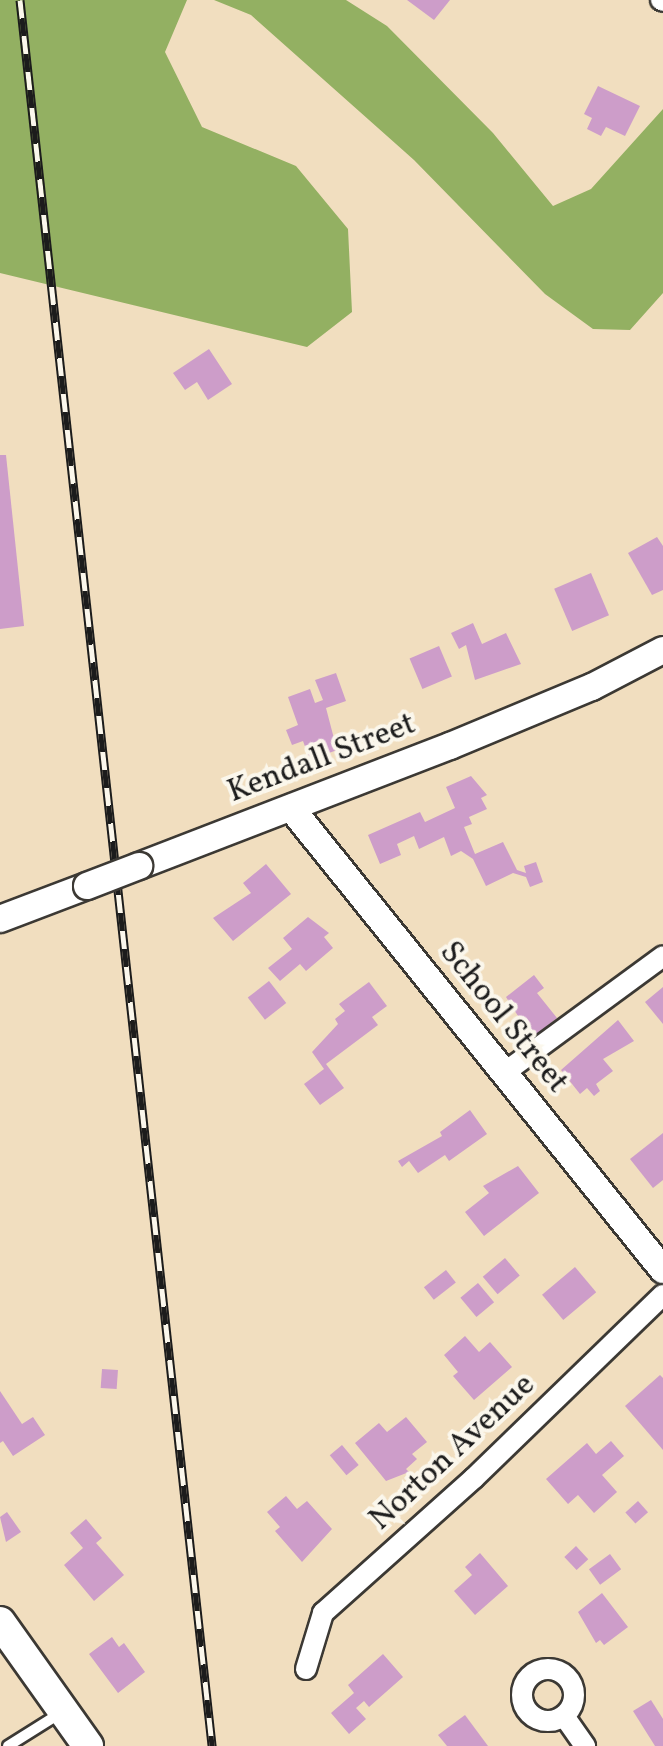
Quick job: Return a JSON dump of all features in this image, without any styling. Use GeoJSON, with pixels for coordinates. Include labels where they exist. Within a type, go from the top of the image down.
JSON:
{"type":"FeatureCollection","features":[{"type":"Feature","properties":{"kind":"main road"},"geometry":{"type":"LineString","coordinates":[[2,1628],[88,1746]]}},
{"type":"Feature","properties":{"kind":"street","name":"Kendall Street"},"geometry":{"type":"LineString","coordinates":[[0,919],[291,808],[592,687],[663,650]]}},
{"type":"Feature","properties":{"kind":"street","name":"School Street"},"geometry":{"type":"LineString","coordinates":[[291,808],[663,1270]]}},
{"type":"Feature","properties":{"kind":"street"},"geometry":{"type":"LineString","coordinates":[[504,1073],[663,956]]}},
{"type":"Feature","properties":{"kind":"street","name":"Norton Avenue"},"geometry":{"type":"LineString","coordinates":[[306,1669],[323,1613],[474,1478],[663,1295]]}},
{"type":"Feature","properties":{"kind":"street"},"geometry":{"type":"LineString","coordinates":[[564,1716],[585,1746]]}},
{"type":"Feature","properties":{"kind":"lane"},"geometry":{"type":"LineString","coordinates":[[8,1746],[63,1711]]}},
{"type":"Feature","properties":{"kind":"green space"},"geometry":{"type":"Polygon","coordinates":[[[0,0],[187,0],[165,52],[202,127],[296,166],[348,229],[352,312],[307,347],[0,273],[0,0]]]}},
{"type":"Feature","properties":{"kind":"green space"},"geometry":{"type":"Polygon","coordinates":[[[214,0],[346,0],[387,26],[493,133],[553,206],[591,189],[663,109],[663,293],[630,330],[593,329],[545,294],[414,160],[251,15],[214,0]]]}},
{"type":"Feature","properties":{"kind":"building"},"geometry":{"type":"Polygon","coordinates":[[[407,0],[450,0],[434,20],[407,0]]]}},
{"type":"Feature","properties":{"kind":"building"},"geometry":{"type":"Polygon","coordinates":[[[598,86],[640,106],[625,136],[606,127],[601,136],[587,129],[592,118],[584,114],[598,86]]]}},
{"type":"Feature","properties":{"kind":"building"},"geometry":{"type":"Polygon","coordinates":[[[209,349],[232,384],[208,400],[197,382],[185,390],[173,373],[209,349]]]}},
{"type":"Feature","properties":{"kind":"building"},"geometry":{"type":"Polygon","coordinates":[[[0,455],[6,455],[24,626],[0,629],[0,455]]]}},
{"type":"Feature","properties":{"kind":"building"},"geometry":{"type":"Polygon","coordinates":[[[657,537],[663,546],[663,590],[652,595],[628,553],[657,537]]]}},
{"type":"Feature","properties":{"kind":"building"},"geometry":{"type":"Polygon","coordinates":[[[591,573],[609,615],[572,631],[554,589],[591,573]]]}},
{"type":"Feature","properties":{"kind":"building"},"geometry":{"type":"Polygon","coordinates":[[[473,623],[482,644],[506,633],[521,664],[475,680],[466,645],[459,649],[451,633],[473,623]]]}},
{"type":"Feature","properties":{"kind":"building"},"geometry":{"type":"Polygon","coordinates":[[[439,646],[452,676],[422,689],[410,659],[439,646]]]}},
{"type":"Feature","properties":{"kind":"building"},"geometry":{"type":"Polygon","coordinates":[[[336,673],[346,701],[326,708],[337,750],[310,760],[303,741],[292,745],[286,730],[298,725],[288,697],[310,689],[315,703],[323,700],[315,680],[336,673]]]}},
{"type":"Feature","properties":{"kind":"building"},"geometry":{"type":"Polygon","coordinates":[[[471,776],[487,795],[481,798],[487,809],[469,817],[472,824],[464,827],[475,854],[503,842],[517,870],[526,873],[524,866],[536,862],[543,882],[530,887],[526,877],[513,873],[486,886],[473,859],[461,851],[451,856],[444,837],[419,849],[414,836],[397,844],[401,855],[380,864],[368,835],[420,812],[425,822],[455,808],[446,787],[471,776]]]}},
{"type":"Feature","properties":{"kind":"building"},"geometry":{"type":"Polygon","coordinates":[[[266,864],[291,894],[233,941],[213,918],[251,893],[243,883],[266,864]]]}},
{"type":"Feature","properties":{"kind":"building"},"geometry":{"type":"Polygon","coordinates":[[[308,917],[329,933],[324,937],[333,948],[306,971],[300,964],[280,981],[268,968],[292,949],[283,938],[308,917]]]}},
{"type":"Feature","properties":{"kind":"building"},"geometry":{"type":"Polygon","coordinates":[[[534,975],[544,988],[537,993],[557,1018],[532,1038],[506,997],[534,975]]]}},
{"type":"Feature","properties":{"kind":"building"},"geometry":{"type":"Polygon","coordinates":[[[269,981],[286,1003],[265,1020],[248,998],[269,981]]]}},
{"type":"Feature","properties":{"kind":"building"},"geometry":{"type":"Polygon","coordinates":[[[369,982],[387,1006],[372,1017],[378,1025],[326,1064],[344,1088],[320,1105],[304,1084],[324,1069],[312,1052],[338,1024],[335,1019],[345,1011],[339,1004],[369,982]]]}},
{"type":"Feature","properties":{"kind":"building"},"geometry":{"type":"Polygon","coordinates":[[[663,987],[663,1024],[645,1002],[663,987]]]}},
{"type":"Feature","properties":{"kind":"building"},"geometry":{"type":"Polygon","coordinates":[[[618,1020],[634,1041],[603,1059],[613,1071],[596,1084],[600,1091],[594,1096],[587,1088],[580,1094],[561,1070],[618,1020]]]}},
{"type":"Feature","properties":{"kind":"building"},"geometry":{"type":"Polygon","coordinates":[[[470,1110],[487,1134],[449,1161],[445,1155],[418,1173],[409,1161],[402,1167],[398,1161],[442,1136],[440,1132],[470,1110]]]}},
{"type":"Feature","properties":{"kind":"building"},"geometry":{"type":"Polygon","coordinates":[[[663,1133],[663,1180],[653,1188],[630,1159],[663,1133]]]}},
{"type":"Feature","properties":{"kind":"building"},"geometry":{"type":"Polygon","coordinates":[[[518,1166],[539,1193],[484,1236],[465,1212],[489,1193],[483,1186],[518,1166]]]}},
{"type":"Feature","properties":{"kind":"building"},"geometry":{"type":"Polygon","coordinates":[[[505,1258],[520,1276],[498,1294],[483,1277],[505,1258]]]}},
{"type":"Feature","properties":{"kind":"building"},"geometry":{"type":"Polygon","coordinates":[[[575,1267],[596,1292],[563,1320],[542,1295],[575,1267]]]}},
{"type":"Feature","properties":{"kind":"building"},"geometry":{"type":"Polygon","coordinates":[[[446,1270],[456,1283],[434,1300],[424,1287],[446,1270]]]}},
{"type":"Feature","properties":{"kind":"building"},"geometry":{"type":"Polygon","coordinates":[[[478,1283],[494,1302],[476,1317],[460,1298],[478,1283]]]}},
{"type":"Feature","properties":{"kind":"building"},"geometry":{"type":"Polygon","coordinates":[[[465,1336],[479,1352],[490,1342],[512,1367],[474,1400],[453,1376],[458,1372],[444,1355],[465,1336]]]}},
{"type":"Feature","properties":{"kind":"building"},"geometry":{"type":"Polygon","coordinates":[[[102,1369],[118,1370],[117,1389],[101,1388],[102,1369]]]}},
{"type":"Feature","properties":{"kind":"building"},"geometry":{"type":"Polygon","coordinates":[[[660,1375],[663,1378],[663,1450],[625,1406],[660,1375]]]}},
{"type":"Feature","properties":{"kind":"building"},"geometry":{"type":"Polygon","coordinates":[[[0,1391],[22,1424],[33,1417],[45,1435],[13,1456],[3,1441],[0,1443],[0,1391]]]}},
{"type":"Feature","properties":{"kind":"building"},"geometry":{"type":"Polygon","coordinates":[[[406,1417],[427,1442],[412,1454],[417,1459],[406,1469],[409,1472],[386,1481],[355,1443],[379,1423],[387,1432],[406,1417]]]}},
{"type":"Feature","properties":{"kind":"building"},"geometry":{"type":"Polygon","coordinates":[[[611,1441],[624,1456],[602,1475],[617,1492],[594,1513],[578,1495],[568,1504],[546,1479],[587,1443],[596,1454],[611,1441]]]}},
{"type":"Feature","properties":{"kind":"building"},"geometry":{"type":"Polygon","coordinates":[[[342,1445],[359,1465],[346,1475],[330,1455],[342,1445]]]}},
{"type":"Feature","properties":{"kind":"building"},"geometry":{"type":"Polygon","coordinates":[[[286,1496],[297,1509],[307,1501],[332,1529],[302,1562],[275,1531],[280,1527],[267,1512],[286,1496]]]}},
{"type":"Feature","properties":{"kind":"building"},"geometry":{"type":"Polygon","coordinates":[[[638,1501],[648,1512],[635,1524],[625,1512],[638,1501]]]}},
{"type":"Feature","properties":{"kind":"building"},"geometry":{"type":"Polygon","coordinates":[[[7,1512],[21,1532],[6,1542],[0,1517],[7,1512]]]}},
{"type":"Feature","properties":{"kind":"building"},"geometry":{"type":"Polygon","coordinates":[[[86,1519],[102,1538],[96,1543],[124,1575],[94,1601],[64,1565],[83,1548],[70,1533],[86,1519]]]}},
{"type":"Feature","properties":{"kind":"building"},"geometry":{"type":"Polygon","coordinates":[[[576,1546],[588,1559],[577,1570],[564,1557],[576,1546]]]}},
{"type":"Feature","properties":{"kind":"building"},"geometry":{"type":"Polygon","coordinates":[[[480,1553],[508,1586],[475,1615],[454,1591],[472,1575],[465,1567],[480,1553]]]}},
{"type":"Feature","properties":{"kind":"building"},"geometry":{"type":"Polygon","coordinates":[[[610,1554],[621,1569],[600,1585],[589,1569],[610,1554]]]}},
{"type":"Feature","properties":{"kind":"building"},"geometry":{"type":"Polygon","coordinates":[[[602,1593],[628,1627],[604,1645],[600,1640],[596,1643],[578,1612],[602,1593]]]}},
{"type":"Feature","properties":{"kind":"building"},"geometry":{"type":"Polygon","coordinates":[[[112,1637],[119,1647],[124,1643],[145,1672],[118,1693],[89,1654],[112,1637]]]}},
{"type":"Feature","properties":{"kind":"building"},"geometry":{"type":"Polygon","coordinates":[[[383,1654],[403,1677],[369,1707],[364,1701],[356,1708],[366,1719],[349,1734],[331,1713],[354,1693],[348,1685],[383,1654]]]}},
{"type":"Feature","properties":{"kind":"building"},"geometry":{"type":"Polygon","coordinates":[[[651,1700],[663,1719],[663,1746],[655,1746],[633,1711],[651,1700]]]}},
{"type":"Feature","properties":{"kind":"building"},"geometry":{"type":"Polygon","coordinates":[[[465,1715],[488,1746],[447,1746],[438,1735],[465,1715]]]}},
{"type":"Feature","properties":{"kind":"railway"},"geometry":{"type":"LineString","coordinates":[[20,0],[212,1746]]}}]}
